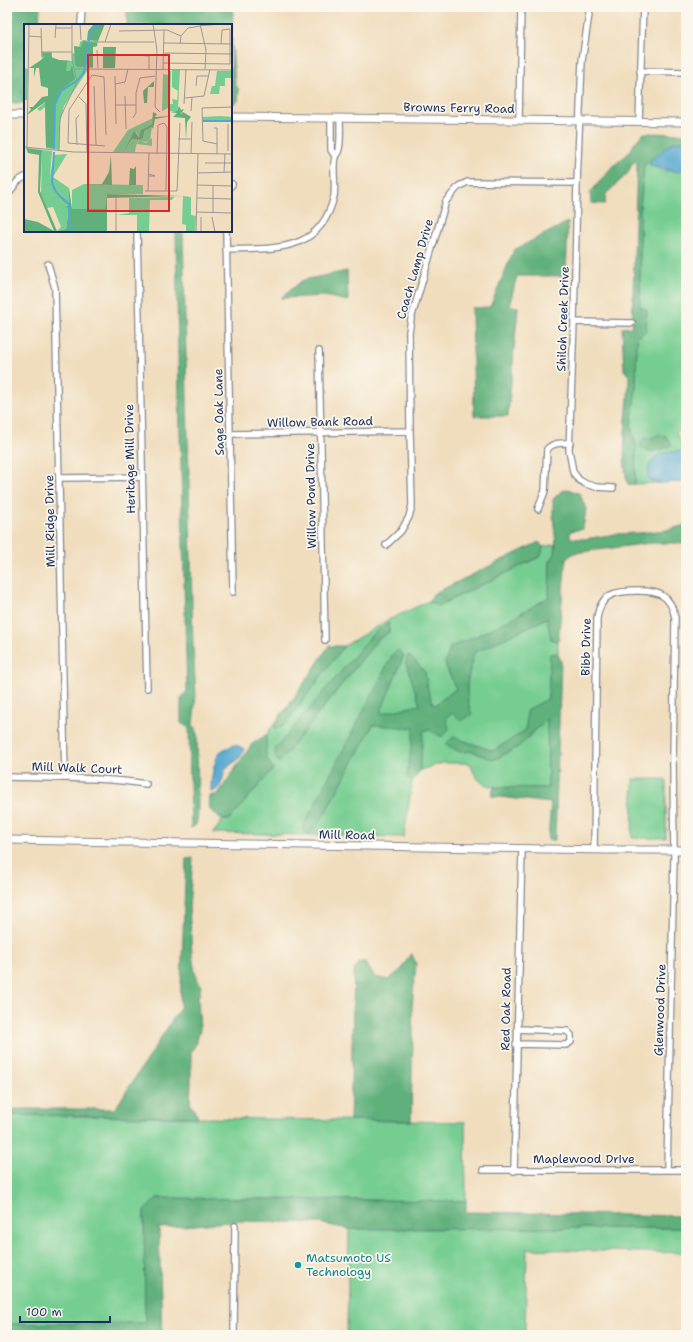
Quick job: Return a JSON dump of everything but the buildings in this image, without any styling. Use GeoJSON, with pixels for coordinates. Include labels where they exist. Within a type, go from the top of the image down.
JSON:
{"type":"FeatureCollection","features":[{"type":"Feature","properties":{"kind":"street"},"geometry":{"type":"LineString","coordinates":[[81,24],[82,7]]}},
{"type":"Feature","properties":{"kind":"street"},"geometry":{"type":"LineString","coordinates":[[519,120],[521,7]]}},
{"type":"Feature","properties":{"kind":"street","name":"Shiloh Creek Drive"},"geometry":{"type":"LineString","coordinates":[[590,7],[582,61],[577,183],[570,443],[571,464],[573,472],[579,480],[596,487],[613,488]]}},
{"type":"Feature","properties":{"kind":"street"},"geometry":{"type":"LineString","coordinates":[[639,121],[643,7]]}},
{"type":"Feature","properties":{"kind":"street"},"geometry":{"type":"LineString","coordinates":[[640,71],[686,72]]}},
{"type":"Feature","properties":{"kind":"street"},"geometry":{"type":"LineString","coordinates":[[7,115],[24,115]]}},
{"type":"Feature","properties":{"kind":"street","name":"Browns Ferry Road"},"geometry":{"type":"LineString","coordinates":[[232,117],[686,122]]}},
{"type":"Feature","properties":{"kind":"street"},"geometry":{"type":"LineString","coordinates":[[226,250],[286,247],[300,242],[315,232],[324,221],[331,209],[334,194],[335,156],[331,150],[331,118]]}},
{"type":"Feature","properties":{"kind":"street"},"geometry":{"type":"LineString","coordinates":[[335,156],[340,150],[340,118]]}},
{"type":"Feature","properties":{"kind":"street"},"geometry":{"type":"LineString","coordinates":[[7,195],[18,181],[24,178]]}},
{"type":"Feature","properties":{"kind":"street","name":"Coach Lamp Drive"},"geometry":{"type":"LineString","coordinates":[[386,545],[401,531],[409,518],[412,505],[409,332],[411,319],[446,201],[459,186],[468,182],[577,183]]}},
{"type":"Feature","properties":{"kind":"street","name":"Heritage Mill Drive"},"geometry":{"type":"LineString","coordinates":[[137,232],[147,688]]}},
{"type":"Feature","properties":{"kind":"street","name":"Sage Oak Lane"},"geometry":{"type":"LineString","coordinates":[[226,232],[233,592]]}},
{"type":"Feature","properties":{"kind":"street","name":"Mill Ridge Drive"},"geometry":{"type":"LineString","coordinates":[[48,264],[55,288],[65,778]]}},
{"type":"Feature","properties":{"kind":"street"},"geometry":{"type":"LineString","coordinates":[[574,322],[632,323]]}},
{"type":"Feature","properties":{"kind":"street","name":"Willow Pond Drive"},"geometry":{"type":"LineString","coordinates":[[318,351],[325,640]]}},
{"type":"Feature","properties":{"kind":"street","name":"Willow Bank Road"},"geometry":{"type":"LineString","coordinates":[[230,434],[410,431]]}},
{"type":"Feature","properties":{"kind":"street"},"geometry":{"type":"LineString","coordinates":[[538,509],[545,491],[547,449],[551,445],[558,443],[570,443]]}},
{"type":"Feature","properties":{"kind":"street"},"geometry":{"type":"LineString","coordinates":[[60,478],[142,477]]}},
{"type":"Feature","properties":{"kind":"street","name":"Bibb Drive"},"geometry":{"type":"LineString","coordinates":[[594,850],[597,618],[599,608],[604,599],[610,594],[622,591],[652,591],[666,598],[673,607],[675,618],[673,763],[674,850]]}},
{"type":"Feature","properties":{"kind":"street","name":"Mill Walk Court"},"geometry":{"type":"LineString","coordinates":[[7,777],[128,781],[146,784]]}},
{"type":"Feature","properties":{"kind":"street","name":"Mill Road"},"geometry":{"type":"LineString","coordinates":[[7,840],[522,849],[686,850]]}},
{"type":"Feature","properties":{"kind":"street","name":"Red Oak Road"},"geometry":{"type":"LineString","coordinates":[[514,1170],[522,849]]}},
{"type":"Feature","properties":{"kind":"street","name":"Glenwood Drive"},"geometry":{"type":"LineString","coordinates":[[667,1170],[674,850]]}},
{"type":"Feature","properties":{"kind":"street"},"geometry":{"type":"LineString","coordinates":[[516,1044],[566,1046],[571,1042],[571,1035],[567,1031],[517,1029]]}},
{"type":"Feature","properties":{"kind":"street","name":"Maplewood Drive"},"geometry":{"type":"LineString","coordinates":[[483,1170],[686,1170]]}},
{"type":"Feature","properties":{"kind":"street"},"geometry":{"type":"LineString","coordinates":[[234,1226],[234,1335]]}},
{"type":"Feature","properties":{"kind":"green space"},"geometry":{"type":"Polygon","coordinates":[[[7,7],[40,7],[39,24],[24,24],[24,103],[7,103],[7,7]]]}},
{"type":"Feature","properties":{"kind":"green space"},"geometry":{"type":"Polygon","coordinates":[[[127,7],[233,7],[232,45],[232,24],[127,24],[127,7]]]}},
{"type":"Feature","properties":{"kind":"green space"},"geometry":{"type":"Polygon","coordinates":[[[232,45],[235,84],[239,90],[238,101],[232,104],[232,45]]]}},
{"type":"Feature","properties":{"kind":"green space"},"geometry":{"type":"Polygon","coordinates":[[[644,133],[686,134],[686,141],[673,142],[654,159],[644,165],[640,208],[640,307],[647,309],[646,330],[637,339],[636,386],[631,427],[636,445],[635,484],[628,485],[625,472],[624,445],[629,376],[624,370],[622,328],[632,327],[637,160],[632,164],[628,173],[606,194],[605,204],[591,203],[590,193],[611,168],[630,152],[635,142],[644,133]]]}},
{"type":"Feature","properties":{"kind":"green space"},"geometry":{"type":"Polygon","coordinates":[[[650,161],[650,165],[668,171],[677,171],[685,169],[686,167],[686,424],[676,433],[681,442],[686,442],[686,450],[660,454],[654,458],[649,467],[651,481],[661,483],[635,484],[636,445],[631,427],[636,386],[637,339],[646,330],[647,309],[640,308],[640,208],[644,165],[650,161]]]}},
{"type":"Feature","properties":{"kind":"green space"},"geometry":{"type":"Polygon","coordinates":[[[568,222],[566,276],[517,276],[509,306],[518,307],[508,416],[474,416],[472,308],[490,307],[514,250],[568,222]]]}},
{"type":"Feature","properties":{"kind":"green space"},"geometry":{"type":"Polygon","coordinates":[[[176,232],[183,232],[193,646],[196,695],[193,725],[197,732],[198,814],[196,825],[191,828],[189,728],[181,723],[181,699],[187,691],[176,232]]]}},
{"type":"Feature","properties":{"kind":"green space"},"geometry":{"type":"Polygon","coordinates":[[[347,271],[348,301],[325,296],[281,298],[303,280],[347,271]]]}},
{"type":"Feature","properties":{"kind":"green space"},"geometry":{"type":"Polygon","coordinates":[[[660,434],[666,436],[672,445],[657,451],[641,449],[641,442],[645,438],[651,438],[660,434]]]}},
{"type":"Feature","properties":{"kind":"green space"},"geometry":{"type":"Polygon","coordinates":[[[568,489],[580,494],[586,509],[583,529],[570,531],[570,538],[585,539],[615,534],[666,530],[686,525],[686,543],[651,543],[574,553],[566,559],[558,642],[551,639],[547,618],[474,653],[467,684],[469,706],[472,714],[461,721],[453,713],[446,717],[449,729],[442,737],[428,729],[423,732],[420,770],[412,782],[407,776],[414,728],[373,725],[320,822],[309,835],[302,829],[393,654],[397,650],[404,655],[380,714],[420,705],[406,663],[408,655],[425,672],[428,691],[434,706],[456,689],[445,664],[450,647],[501,624],[549,597],[550,562],[555,554],[556,544],[553,499],[560,492],[568,489]]]}},
{"type":"Feature","properties":{"kind":"green space"},"geometry":{"type":"Polygon","coordinates":[[[539,542],[543,547],[541,556],[438,606],[429,601],[433,594],[539,542]]]}},
{"type":"Feature","properties":{"kind":"green space"},"geometry":{"type":"Polygon","coordinates":[[[556,544],[555,554],[550,562],[549,597],[501,624],[450,647],[445,664],[456,689],[434,706],[428,691],[425,672],[406,663],[420,705],[379,714],[404,655],[320,822],[373,725],[415,727],[407,776],[412,782],[404,837],[213,833],[223,820],[229,820],[273,769],[266,757],[266,735],[275,723],[275,730],[285,724],[344,646],[388,620],[429,601],[438,606],[541,556],[543,547],[556,544]],[[388,623],[372,635],[279,763],[378,639],[389,632],[388,623]]]}},
{"type":"Feature","properties":{"kind":"green space"},"geometry":{"type":"Polygon","coordinates":[[[547,618],[551,639],[558,642],[558,654],[550,654],[548,699],[527,710],[526,730],[493,751],[453,737],[459,752],[472,751],[494,760],[518,747],[547,719],[548,788],[489,786],[479,780],[473,772],[470,763],[443,763],[420,770],[423,732],[467,703],[467,683],[474,653],[547,618]]]}},
{"type":"Feature","properties":{"kind":"green space"},"geometry":{"type":"Polygon","coordinates":[[[388,622],[389,632],[378,639],[279,763],[276,758],[275,749],[372,635],[388,622]]]}},
{"type":"Feature","properties":{"kind":"green space"},"geometry":{"type":"Polygon","coordinates":[[[329,646],[344,646],[285,724],[275,730],[275,723],[329,646]]]}},
{"type":"Feature","properties":{"kind":"green space"},"geometry":{"type":"Polygon","coordinates":[[[550,654],[558,654],[561,661],[555,840],[548,840],[551,803],[491,796],[494,787],[548,788],[547,719],[518,747],[493,760],[472,751],[459,752],[446,744],[453,737],[493,751],[526,730],[527,710],[548,699],[550,654]]]}},
{"type":"Feature","properties":{"kind":"green space"},"geometry":{"type":"Polygon","coordinates":[[[266,735],[266,757],[273,769],[229,820],[223,820],[209,809],[210,796],[218,794],[252,744],[266,735]]]}},
{"type":"Feature","properties":{"kind":"green space"},"geometry":{"type":"Polygon","coordinates":[[[633,779],[666,779],[666,838],[632,838],[633,779]]]}},
{"type":"Feature","properties":{"kind":"green space"},"geometry":{"type":"Polygon","coordinates":[[[193,858],[189,907],[192,954],[195,973],[201,987],[198,998],[200,1030],[196,1044],[191,1052],[190,1103],[198,1117],[7,1115],[7,1109],[115,1109],[180,1008],[186,859],[193,858]]]}},
{"type":"Feature","properties":{"kind":"green space"},"geometry":{"type":"Polygon","coordinates":[[[411,953],[416,963],[412,1007],[413,1033],[411,1121],[350,1120],[354,971],[358,962],[365,962],[375,977],[388,980],[401,970],[411,953]]]}},
{"type":"Feature","properties":{"kind":"green space"},"geometry":{"type":"Polygon","coordinates":[[[7,1115],[465,1122],[466,1201],[157,1198],[144,1211],[145,1323],[7,1324],[7,1115]]]}},
{"type":"Feature","properties":{"kind":"green space"},"geometry":{"type":"Polygon","coordinates":[[[157,1198],[466,1201],[466,1212],[686,1216],[686,1228],[349,1229],[318,1223],[242,1221],[159,1228],[162,1335],[7,1335],[7,1324],[145,1323],[144,1211],[157,1198]]]}},
{"type":"Feature","properties":{"kind":"green space"},"geometry":{"type":"Polygon","coordinates":[[[686,1228],[686,1253],[527,1249],[525,1335],[347,1335],[349,1229],[686,1228]]]}},
{"type":"Feature","properties":{"kind":"water"},"geometry":{"type":"Polygon","coordinates":[[[686,141],[685,169],[677,172],[650,165],[650,161],[673,142],[686,141]]]}},
{"type":"Feature","properties":{"kind":"water"},"geometry":{"type":"Polygon","coordinates":[[[686,450],[686,482],[661,483],[649,480],[648,469],[654,458],[661,454],[686,450]]]}},
{"type":"Feature","properties":{"kind":"water"},"geometry":{"type":"Polygon","coordinates":[[[233,745],[244,749],[243,753],[239,759],[225,769],[220,786],[215,791],[211,792],[211,783],[216,759],[221,751],[233,745]]]}},
{"type":"Feature","properties":{"kind":"place","name":"Matsumoto US Technology"},"geometry":{"type":"Point","coordinates":[298,1265]}}]}
